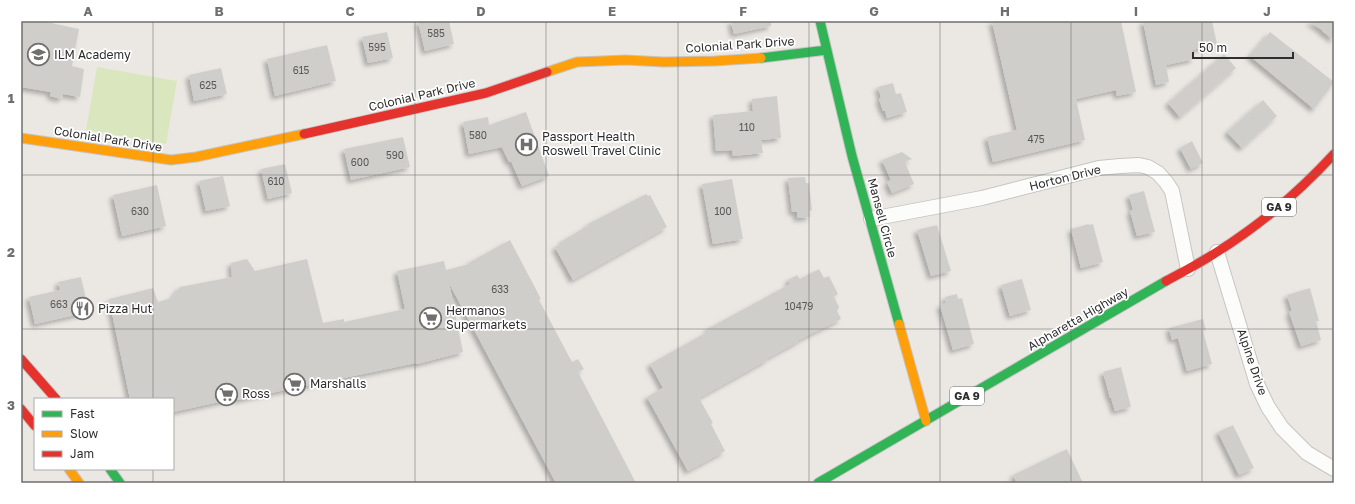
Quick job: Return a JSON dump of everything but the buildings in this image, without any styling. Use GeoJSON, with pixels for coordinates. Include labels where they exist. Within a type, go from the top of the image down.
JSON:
{"type":"FeatureCollection","features":[{"type":"Feature","properties":{"kind":"main road","name":"Mansell Circle"},"geometry":{"type":"LineString","coordinates":[[820,21],[852,156],[871,219],[926,421]]}},
{"type":"Feature","properties":{"kind":"main road","name":"Colonial Park Drive"},"geometry":{"type":"LineString","coordinates":[[21,138],[171,160],[196,157],[276,140],[486,93],[576,62],[620,60],[664,62],[715,61],[770,57],[827,50]]}},
{"type":"Feature","properties":{"kind":"main road","name":"Alpharetta Highway"},"geometry":{"type":"LineString","coordinates":[[818,483],[1217,252],[1273,212],[1299,190],[1334,154]]}},
{"type":"Feature","properties":{"kind":"main road"},"geometry":{"type":"LineString","coordinates":[[21,359],[55,398]]}},
{"type":"Feature","properties":{"kind":"main road"},"geometry":{"type":"LineString","coordinates":[[21,409],[34,425]]}},
{"type":"Feature","properties":{"kind":"main road"},"geometry":{"type":"LineString","coordinates":[[70,470],[80,483]]}},
{"type":"Feature","properties":{"kind":"main road"},"geometry":{"type":"LineString","coordinates":[[111,470],[120,483]]}},
{"type":"Feature","properties":{"kind":"street","name":"Horton Drive"},"geometry":{"type":"LineString","coordinates":[[871,219],[982,198],[1099,168],[1143,166],[1148,167],[1158,173],[1172,191],[1188,269]]}},
{"type":"Feature","properties":{"kind":"street","name":"Alpine Drive"},"geometry":{"type":"LineString","coordinates":[[1217,252],[1257,384],[1268,406],[1282,428],[1308,453],[1334,469]]}},
{"type":"Feature","properties":{"kind":"green space"},"geometry":{"type":"Polygon","coordinates":[[[97,67],[177,81],[166,144],[86,130],[97,67]]]}},
{"type":"Feature","properties":{"kind":"traffic: fast"},"geometry":{"type":"LineString","coordinates":[[820,21],[852,156],[899,324]]}},
{"type":"Feature","properties":{"kind":"traffic: fast"},"geometry":{"type":"LineString","coordinates":[[761,58],[827,50]]}},
{"type":"Feature","properties":{"kind":"traffic: fast"},"geometry":{"type":"LineString","coordinates":[[818,483],[1166,281]]}},
{"type":"Feature","properties":{"kind":"traffic: fast"},"geometry":{"type":"LineString","coordinates":[[111,470],[120,483]]}},
{"type":"Feature","properties":{"kind":"traffic: slow"},"geometry":{"type":"LineString","coordinates":[[547,72],[577,62],[626,60],[664,62],[715,61],[761,58]]}},
{"type":"Feature","properties":{"kind":"traffic: slow"},"geometry":{"type":"LineString","coordinates":[[21,138],[171,160],[196,157],[304,134]]}},
{"type":"Feature","properties":{"kind":"traffic: slow"},"geometry":{"type":"LineString","coordinates":[[899,324],[926,421]]}},
{"type":"Feature","properties":{"kind":"traffic: slow"},"geometry":{"type":"LineString","coordinates":[[70,470],[79,483]]}},
{"type":"Feature","properties":{"kind":"traffic: jam"},"geometry":{"type":"LineString","coordinates":[[304,134],[486,93],[547,72]]}},
{"type":"Feature","properties":{"kind":"traffic: jam"},"geometry":{"type":"LineString","coordinates":[[1166,281],[1211,256],[1264,219],[1279,207],[1334,154]]}},
{"type":"Feature","properties":{"kind":"traffic: jam"},"geometry":{"type":"LineString","coordinates":[[21,359],[55,398]]}},
{"type":"Feature","properties":{"kind":"traffic: jam"},"geometry":{"type":"LineString","coordinates":[[21,409],[34,425]]}},
{"type":"Feature","properties":{"kind":"place","name":"ILM Academy"},"geometry":{"type":"Point","coordinates":[39,55]}},
{"type":"Feature","properties":{"kind":"place","name":"Passport Health Roswell Travel Clinic"},"geometry":{"type":"Point","coordinates":[527,144]}},
{"type":"Feature","properties":{"kind":"place","name":"Pizza Hut"},"geometry":{"type":"Point","coordinates":[83,309]}},
{"type":"Feature","properties":{"kind":"place","name":"Hermanos Supermarkets"},"geometry":{"type":"Point","coordinates":[431,318]}},
{"type":"Feature","properties":{"kind":"place","name":"Marshalls"},"geometry":{"type":"Point","coordinates":[294,384]}},
{"type":"Feature","properties":{"kind":"place","name":"Ross"},"geometry":{"type":"Point","coordinates":[226,394]}}]}
